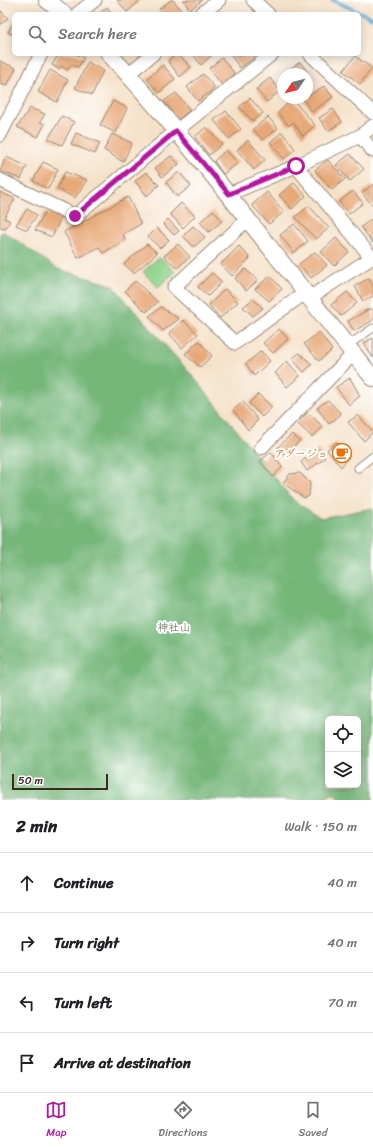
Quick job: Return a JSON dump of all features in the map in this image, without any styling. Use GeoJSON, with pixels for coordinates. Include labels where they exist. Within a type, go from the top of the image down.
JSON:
{"type":"FeatureCollection","features":[{"type":"Feature","properties":{"kind":"street"},"geometry":{"type":"LineString","coordinates":[[47,0],[63,12]]}},
{"type":"Feature","properties":{"kind":"street"},"geometry":{"type":"LineString","coordinates":[[70,12],[95,0]]}},
{"type":"Feature","properties":{"kind":"street"},"geometry":{"type":"LineString","coordinates":[[204,12],[219,0]]}},
{"type":"Feature","properties":{"kind":"street"},"geometry":{"type":"LineString","coordinates":[[253,0],[266,12]]}},
{"type":"Feature","properties":{"kind":"street"},"geometry":{"type":"LineString","coordinates":[[0,135],[40,56]]}},
{"type":"Feature","properties":{"kind":"street"},"geometry":{"type":"LineString","coordinates":[[110,56],[128,74],[229,194],[307,296],[350,350],[372,374]]}},
{"type":"Feature","properties":{"kind":"street"},"geometry":{"type":"LineString","coordinates":[[128,74],[150,56]]}},
{"type":"Feature","properties":{"kind":"street"},"geometry":{"type":"LineString","coordinates":[[0,180],[75,216],[176,131],[270,56]]}},
{"type":"Feature","properties":{"kind":"street"},"geometry":{"type":"LineString","coordinates":[[312,56],[373,114]]}},
{"type":"Feature","properties":{"kind":"street"},"geometry":{"type":"LineString","coordinates":[[229,194],[296,166],[360,136],[373,126]]}},
{"type":"Feature","properties":{"kind":"street"},"geometry":{"type":"LineString","coordinates":[[360,136],[373,151]]}},
{"type":"Feature","properties":{"kind":"street"},"geometry":{"type":"LineString","coordinates":[[248,219],[174,287],[235,343],[307,296],[372,257],[296,166]]}},
{"type":"Feature","properties":{"kind":"street"},"geometry":{"type":"LineString","coordinates":[[261,448],[350,350]]}},
{"type":"Feature","properties":{"kind":"lane"},"geometry":{"type":"LineString","coordinates":[[350,350],[373,328]]}},
{"type":"Feature","properties":{"kind":"lane"},"geometry":{"type":"LineString","coordinates":[[358,468],[373,456]]}},
{"type":"Feature","properties":{"kind":"green space","name":"神社山"},"geometry":{"type":"Polygon","coordinates":[[[4,232],[58,269],[112,285],[196,380],[294,501],[321,518],[373,508],[373,800],[343,800],[332,792],[323,800],[0,800],[0,233],[4,232]]]}},
{"type":"Feature","properties":{"kind":"green space"},"geometry":{"type":"Polygon","coordinates":[[[159,257],[175,272],[158,287],[143,272],[159,257]]]}},
{"type":"Feature","properties":{"kind":"building"},"geometry":{"type":"Polygon","coordinates":[[[117,0],[141,0],[127,12],[117,0]]]}},
{"type":"Feature","properties":{"kind":"building"},"geometry":{"type":"Polygon","coordinates":[[[173,0],[183,12],[162,12],[159,9],[173,0]]]}},
{"type":"Feature","properties":{"kind":"building"},"geometry":{"type":"Polygon","coordinates":[[[183,0],[202,0],[190,10],[183,0]]]}},
{"type":"Feature","properties":{"kind":"building"},"geometry":{"type":"Polygon","coordinates":[[[107,7],[111,12],[101,12],[107,7]]]}},
{"type":"Feature","properties":{"kind":"building"},"geometry":{"type":"Polygon","coordinates":[[[0,10],[8,18],[0,25],[0,10]]]}},
{"type":"Feature","properties":{"kind":"building"},"geometry":{"type":"Polygon","coordinates":[[[12,25],[12,34],[8,32],[12,25]]]}},
{"type":"Feature","properties":{"kind":"building"},"geometry":{"type":"Polygon","coordinates":[[[58,56],[80,56],[84,58],[78,67],[71,65],[68,70],[61,66],[59,69],[52,65],[58,56]]]}},
{"type":"Feature","properties":{"kind":"building"},"geometry":{"type":"Polygon","coordinates":[[[174,56],[180,56],[191,67],[180,77],[168,61],[174,56]]]}},
{"type":"Feature","properties":{"kind":"building"},"geometry":{"type":"Polygon","coordinates":[[[194,56],[211,56],[201,65],[194,56]]]}},
{"type":"Feature","properties":{"kind":"building"},"geometry":{"type":"Polygon","coordinates":[[[231,56],[254,56],[255,57],[240,68],[231,56]]]}},
{"type":"Feature","properties":{"kind":"building"},"geometry":{"type":"Polygon","coordinates":[[[355,56],[372,68],[360,84],[343,71],[355,56]]]}},
{"type":"Feature","properties":{"kind":"building"},"geometry":{"type":"Polygon","coordinates":[[[222,58],[235,74],[222,85],[209,68],[222,58]]]}},
{"type":"Feature","properties":{"kind":"building"},"geometry":{"type":"Polygon","coordinates":[[[0,61],[16,68],[7,86],[0,84],[0,61]]]}},
{"type":"Feature","properties":{"kind":"building"},"geometry":{"type":"Polygon","coordinates":[[[88,62],[103,71],[92,95],[75,88],[88,62]]]}},
{"type":"Feature","properties":{"kind":"building"},"geometry":{"type":"Polygon","coordinates":[[[300,62],[304,68],[291,68],[300,62]]]}},
{"type":"Feature","properties":{"kind":"building"},"geometry":{"type":"Polygon","coordinates":[[[163,65],[175,79],[159,93],[147,79],[163,65]]]}},
{"type":"Feature","properties":{"kind":"building"},"geometry":{"type":"Polygon","coordinates":[[[50,70],[68,80],[57,102],[38,92],[50,70]]]}},
{"type":"Feature","properties":{"kind":"building"},"geometry":{"type":"Polygon","coordinates":[[[203,74],[215,88],[198,101],[187,87],[203,74]]]}},
{"type":"Feature","properties":{"kind":"building"},"geometry":{"type":"Polygon","coordinates":[[[270,78],[277,87],[277,94],[267,102],[256,89],[270,78]]]}},
{"type":"Feature","properties":{"kind":"building"},"geometry":{"type":"Polygon","coordinates":[[[324,86],[333,97],[312,112],[306,104],[313,104],[313,93],[324,86]]]}},
{"type":"Feature","properties":{"kind":"building"},"geometry":{"type":"Polygon","coordinates":[[[176,93],[190,110],[178,120],[164,101],[176,93]]]}},
{"type":"Feature","properties":{"kind":"building"},"geometry":{"type":"Polygon","coordinates":[[[250,98],[263,113],[253,121],[239,107],[250,98]]]}},
{"type":"Feature","properties":{"kind":"building"},"geometry":{"type":"Polygon","coordinates":[[[113,101],[127,108],[116,133],[100,125],[113,101]]]}},
{"type":"Feature","properties":{"kind":"building"},"geometry":{"type":"Polygon","coordinates":[[[287,104],[296,104],[315,125],[303,136],[293,122],[289,126],[278,113],[287,104]]]}},
{"type":"Feature","properties":{"kind":"building"},"geometry":{"type":"Polygon","coordinates":[[[30,108],[45,114],[40,122],[45,124],[38,137],[17,127],[30,108]]]}},
{"type":"Feature","properties":{"kind":"building"},"geometry":{"type":"Polygon","coordinates":[[[333,109],[342,122],[328,131],[319,118],[333,109]]]}},
{"type":"Feature","properties":{"kind":"building"},"geometry":{"type":"Polygon","coordinates":[[[226,111],[241,129],[229,139],[214,120],[226,111]]]}},
{"type":"Feature","properties":{"kind":"building"},"geometry":{"type":"Polygon","coordinates":[[[62,116],[74,122],[62,145],[48,139],[62,116]]]}},
{"type":"Feature","properties":{"kind":"building"},"geometry":{"type":"Polygon","coordinates":[[[268,117],[278,128],[263,140],[253,129],[268,117]]]}},
{"type":"Feature","properties":{"kind":"building"},"geometry":{"type":"Polygon","coordinates":[[[206,127],[222,144],[209,155],[195,137],[206,127]]]}},
{"type":"Feature","properties":{"kind":"building"},"geometry":{"type":"Polygon","coordinates":[[[282,132],[295,149],[284,159],[270,142],[282,132]]]}},
{"type":"Feature","properties":{"kind":"building"},"geometry":{"type":"Polygon","coordinates":[[[76,133],[100,143],[95,154],[71,144],[76,133]]]}},
{"type":"Feature","properties":{"kind":"building"},"geometry":{"type":"Polygon","coordinates":[[[112,134],[132,143],[123,162],[104,150],[112,134]]]}},
{"type":"Feature","properties":{"kind":"building"},"geometry":{"type":"Polygon","coordinates":[[[248,140],[265,160],[254,170],[237,150],[248,140]]]}},
{"type":"Feature","properties":{"kind":"building"},"geometry":{"type":"Polygon","coordinates":[[[226,150],[238,163],[223,174],[214,161],[226,150]]]}},
{"type":"Feature","properties":{"kind":"building"},"geometry":{"type":"Polygon","coordinates":[[[350,154],[364,169],[350,181],[336,165],[350,154]]]}},
{"type":"Feature","properties":{"kind":"building"},"geometry":{"type":"Polygon","coordinates":[[[171,156],[179,164],[162,177],[155,168],[171,156]]]}},
{"type":"Feature","properties":{"kind":"building"},"geometry":{"type":"Polygon","coordinates":[[[6,157],[27,166],[21,179],[0,171],[6,157]]]}},
{"type":"Feature","properties":{"kind":"building"},"geometry":{"type":"Polygon","coordinates":[[[328,160],[345,179],[332,190],[315,170],[328,160]]]}},
{"type":"Feature","properties":{"kind":"building"},"geometry":{"type":"Polygon","coordinates":[[[43,162],[58,169],[48,189],[33,181],[43,162]]]}},
{"type":"Feature","properties":{"kind":"building"},"geometry":{"type":"Polygon","coordinates":[[[65,172],[87,180],[75,198],[57,189],[65,172]]]}},
{"type":"Feature","properties":{"kind":"building"},"geometry":{"type":"Polygon","coordinates":[[[146,172],[159,185],[147,196],[135,181],[146,172]]]}},
{"type":"Feature","properties":{"kind":"building"},"geometry":{"type":"Polygon","coordinates":[[[179,172],[191,186],[177,197],[166,182],[179,172]]]}},
{"type":"Feature","properties":{"kind":"building"},"geometry":{"type":"Polygon","coordinates":[[[294,183],[306,196],[292,209],[279,195],[294,183]]]}},
{"type":"Feature","properties":{"kind":"building"},"geometry":{"type":"Polygon","coordinates":[[[373,184],[373,206],[362,193],[373,184]]]}},
{"type":"Feature","properties":{"kind":"building"},"geometry":{"type":"Polygon","coordinates":[[[353,191],[363,203],[349,214],[339,202],[353,191]]]}},
{"type":"Feature","properties":{"kind":"building"},"geometry":{"type":"Polygon","coordinates":[[[0,192],[15,199],[4,218],[10,221],[5,229],[0,228],[0,192]]]}},
{"type":"Feature","properties":{"kind":"building"},"geometry":{"type":"Polygon","coordinates":[[[267,192],[284,212],[269,224],[252,205],[267,192]]]}},
{"type":"Feature","properties":{"kind":"building"},"geometry":{"type":"Polygon","coordinates":[[[128,197],[141,224],[123,234],[125,240],[103,253],[99,247],[78,258],[64,232],[128,197]]]}},
{"type":"Feature","properties":{"kind":"building"},"geometry":{"type":"Polygon","coordinates":[[[181,203],[195,216],[183,228],[170,214],[181,203]]]}},
{"type":"Feature","properties":{"kind":"building"},"geometry":{"type":"Polygon","coordinates":[[[309,206],[329,228],[316,239],[295,217],[309,206]]]}},
{"type":"Feature","properties":{"kind":"building"},"geometry":{"type":"Polygon","coordinates":[[[27,209],[37,215],[27,230],[16,225],[27,209]]]}},
{"type":"Feature","properties":{"kind":"building"},"geometry":{"type":"Polygon","coordinates":[[[213,210],[222,221],[209,232],[200,222],[213,210]]]}},
{"type":"Feature","properties":{"kind":"building"},"geometry":{"type":"Polygon","coordinates":[[[45,212],[61,218],[52,237],[35,230],[45,212]]]}},
{"type":"Feature","properties":{"kind":"building"},"geometry":{"type":"Polygon","coordinates":[[[373,218],[373,243],[361,227],[373,218]]]}},
{"type":"Feature","properties":{"kind":"building"},"geometry":{"type":"Polygon","coordinates":[[[168,219],[179,231],[174,235],[163,224],[168,219]]]}},
{"type":"Feature","properties":{"kind":"building"},"geometry":{"type":"Polygon","coordinates":[[[294,224],[308,241],[294,253],[280,235],[294,224]]]}},
{"type":"Feature","properties":{"kind":"building"},"geometry":{"type":"Polygon","coordinates":[[[193,226],[205,237],[194,247],[183,236],[193,226]]]}},
{"type":"Feature","properties":{"kind":"building"},"geometry":{"type":"Polygon","coordinates":[[[157,228],[169,240],[160,248],[148,237],[157,228]]]}},
{"type":"Feature","properties":{"kind":"building"},"geometry":{"type":"Polygon","coordinates":[[[336,238],[349,252],[334,266],[321,252],[336,238]]]}},
{"type":"Feature","properties":{"kind":"building"},"geometry":{"type":"Polygon","coordinates":[[[147,244],[157,253],[134,273],[124,264],[147,244]]]}},
{"type":"Feature","properties":{"kind":"building"},"geometry":{"type":"Polygon","coordinates":[[[178,244],[190,257],[177,268],[164,256],[178,244]]]}},
{"type":"Feature","properties":{"kind":"building"},"geometry":{"type":"Polygon","coordinates":[[[239,246],[250,258],[232,276],[221,264],[239,246]]]}},
{"type":"Feature","properties":{"kind":"building"},"geometry":{"type":"Polygon","coordinates":[[[315,252],[327,265],[311,278],[299,264],[315,252]]]}},
{"type":"Feature","properties":{"kind":"building"},"geometry":{"type":"Polygon","coordinates":[[[245,269],[258,280],[246,291],[235,278],[245,269]]]}},
{"type":"Feature","properties":{"kind":"building"},"geometry":{"type":"Polygon","coordinates":[[[212,273],[222,282],[208,296],[198,287],[212,273]]]}},
{"type":"Feature","properties":{"kind":"building"},"geometry":{"type":"Polygon","coordinates":[[[270,276],[282,289],[269,301],[255,289],[270,276]]]}},
{"type":"Feature","properties":{"kind":"building"},"geometry":{"type":"Polygon","coordinates":[[[369,278],[373,285],[373,296],[363,301],[355,286],[369,278]]]}},
{"type":"Feature","properties":{"kind":"building"},"geometry":{"type":"Polygon","coordinates":[[[135,281],[158,302],[146,312],[125,291],[135,281]]]}},
{"type":"Feature","properties":{"kind":"building"},"geometry":{"type":"Polygon","coordinates":[[[225,289],[238,302],[220,318],[209,305],[225,289]]]}},
{"type":"Feature","properties":{"kind":"building"},"geometry":{"type":"Polygon","coordinates":[[[347,292],[357,303],[341,316],[331,305],[347,292]]]}},
{"type":"Feature","properties":{"kind":"building"},"geometry":{"type":"Polygon","coordinates":[[[253,299],[263,308],[253,316],[243,307],[253,299]]]}},
{"type":"Feature","properties":{"kind":"building"},"geometry":{"type":"Polygon","coordinates":[[[161,307],[179,319],[163,331],[149,316],[161,307]]]}},
{"type":"Feature","properties":{"kind":"building"},"geometry":{"type":"Polygon","coordinates":[[[371,308],[373,311],[373,320],[354,331],[348,321],[371,308]]]}},
{"type":"Feature","properties":{"kind":"building"},"geometry":{"type":"Polygon","coordinates":[[[183,320],[198,334],[182,348],[169,333],[183,320]]]}},
{"type":"Feature","properties":{"kind":"building"},"geometry":{"type":"Polygon","coordinates":[[[279,329],[288,339],[273,353],[263,343],[279,329]]]}},
{"type":"Feature","properties":{"kind":"building"},"geometry":{"type":"Polygon","coordinates":[[[319,332],[332,350],[319,361],[304,344],[319,332]]]}},
{"type":"Feature","properties":{"kind":"building"},"geometry":{"type":"Polygon","coordinates":[[[373,338],[373,358],[364,343],[373,338]]]}},
{"type":"Feature","properties":{"kind":"building"},"geometry":{"type":"Polygon","coordinates":[[[199,341],[212,356],[200,367],[185,354],[199,341]]]}},
{"type":"Feature","properties":{"kind":"building"},"geometry":{"type":"Polygon","coordinates":[[[261,351],[270,361],[254,376],[246,364],[261,351]]]}},
{"type":"Feature","properties":{"kind":"building"},"geometry":{"type":"Polygon","coordinates":[[[299,353],[312,364],[304,372],[292,359],[299,353]]]}},
{"type":"Feature","properties":{"kind":"building"},"geometry":{"type":"Polygon","coordinates":[[[287,361],[300,376],[287,387],[275,373],[287,361]]]}},
{"type":"Feature","properties":{"kind":"building"},"geometry":{"type":"Polygon","coordinates":[[[350,378],[360,396],[349,405],[336,387],[350,378]]]}},
{"type":"Feature","properties":{"kind":"building"},"geometry":{"type":"Polygon","coordinates":[[[258,394],[272,407],[262,417],[249,403],[258,394]]]}},
{"type":"Feature","properties":{"kind":"building"},"geometry":{"type":"Polygon","coordinates":[[[328,400],[341,414],[329,424],[317,408],[328,400]]]}},
{"type":"Feature","properties":{"kind":"building"},"geometry":{"type":"Polygon","coordinates":[[[243,402],[258,420],[248,430],[233,410],[243,402]]]}},
{"type":"Feature","properties":{"kind":"building"},"geometry":{"type":"Polygon","coordinates":[[[308,412],[323,427],[312,437],[297,423],[308,412]]]}},
{"type":"Feature","properties":{"kind":"building"},"geometry":{"type":"Polygon","coordinates":[[[358,415],[373,432],[364,441],[348,422],[358,415]]]}},
{"type":"Feature","properties":{"kind":"building"},"geometry":{"type":"Polygon","coordinates":[[[292,434],[300,441],[284,454],[277,448],[292,434]]]}},
{"type":"Feature","properties":{"kind":"building"},"geometry":{"type":"Polygon","coordinates":[[[336,442],[349,457],[341,467],[327,450],[336,442]]]}},
{"type":"Feature","properties":{"kind":"building"},"geometry":{"type":"Polygon","coordinates":[[[318,449],[325,458],[307,471],[301,462],[318,449]]]}},
{"type":"Feature","properties":{"kind":"building"},"geometry":{"type":"Polygon","coordinates":[[[271,452],[282,467],[273,477],[260,461],[271,452]]]}},
{"type":"Feature","properties":{"kind":"building"},"geometry":{"type":"Polygon","coordinates":[[[300,473],[310,483],[309,496],[304,498],[283,483],[290,474],[300,473]]]}},
{"type":"Feature","properties":{"kind":"waterway"},"geometry":{"type":"LineString","coordinates":[[332,0],[359,12]]}},
{"type":"Feature","properties":{"kind":"waterway"},"geometry":{"type":"LineString","coordinates":[[361,13],[373,18]]}},
{"type":"Feature","properties":{"kind":"place","name":"アダージョ"},"geometry":{"type":"Point","coordinates":[342,453]}},
{"type":"Feature","properties":{"kind":"route"},"geometry":{"type":"LineString","coordinates":[[75,216],[176,131],[229,194],[296,166]]}}]}
